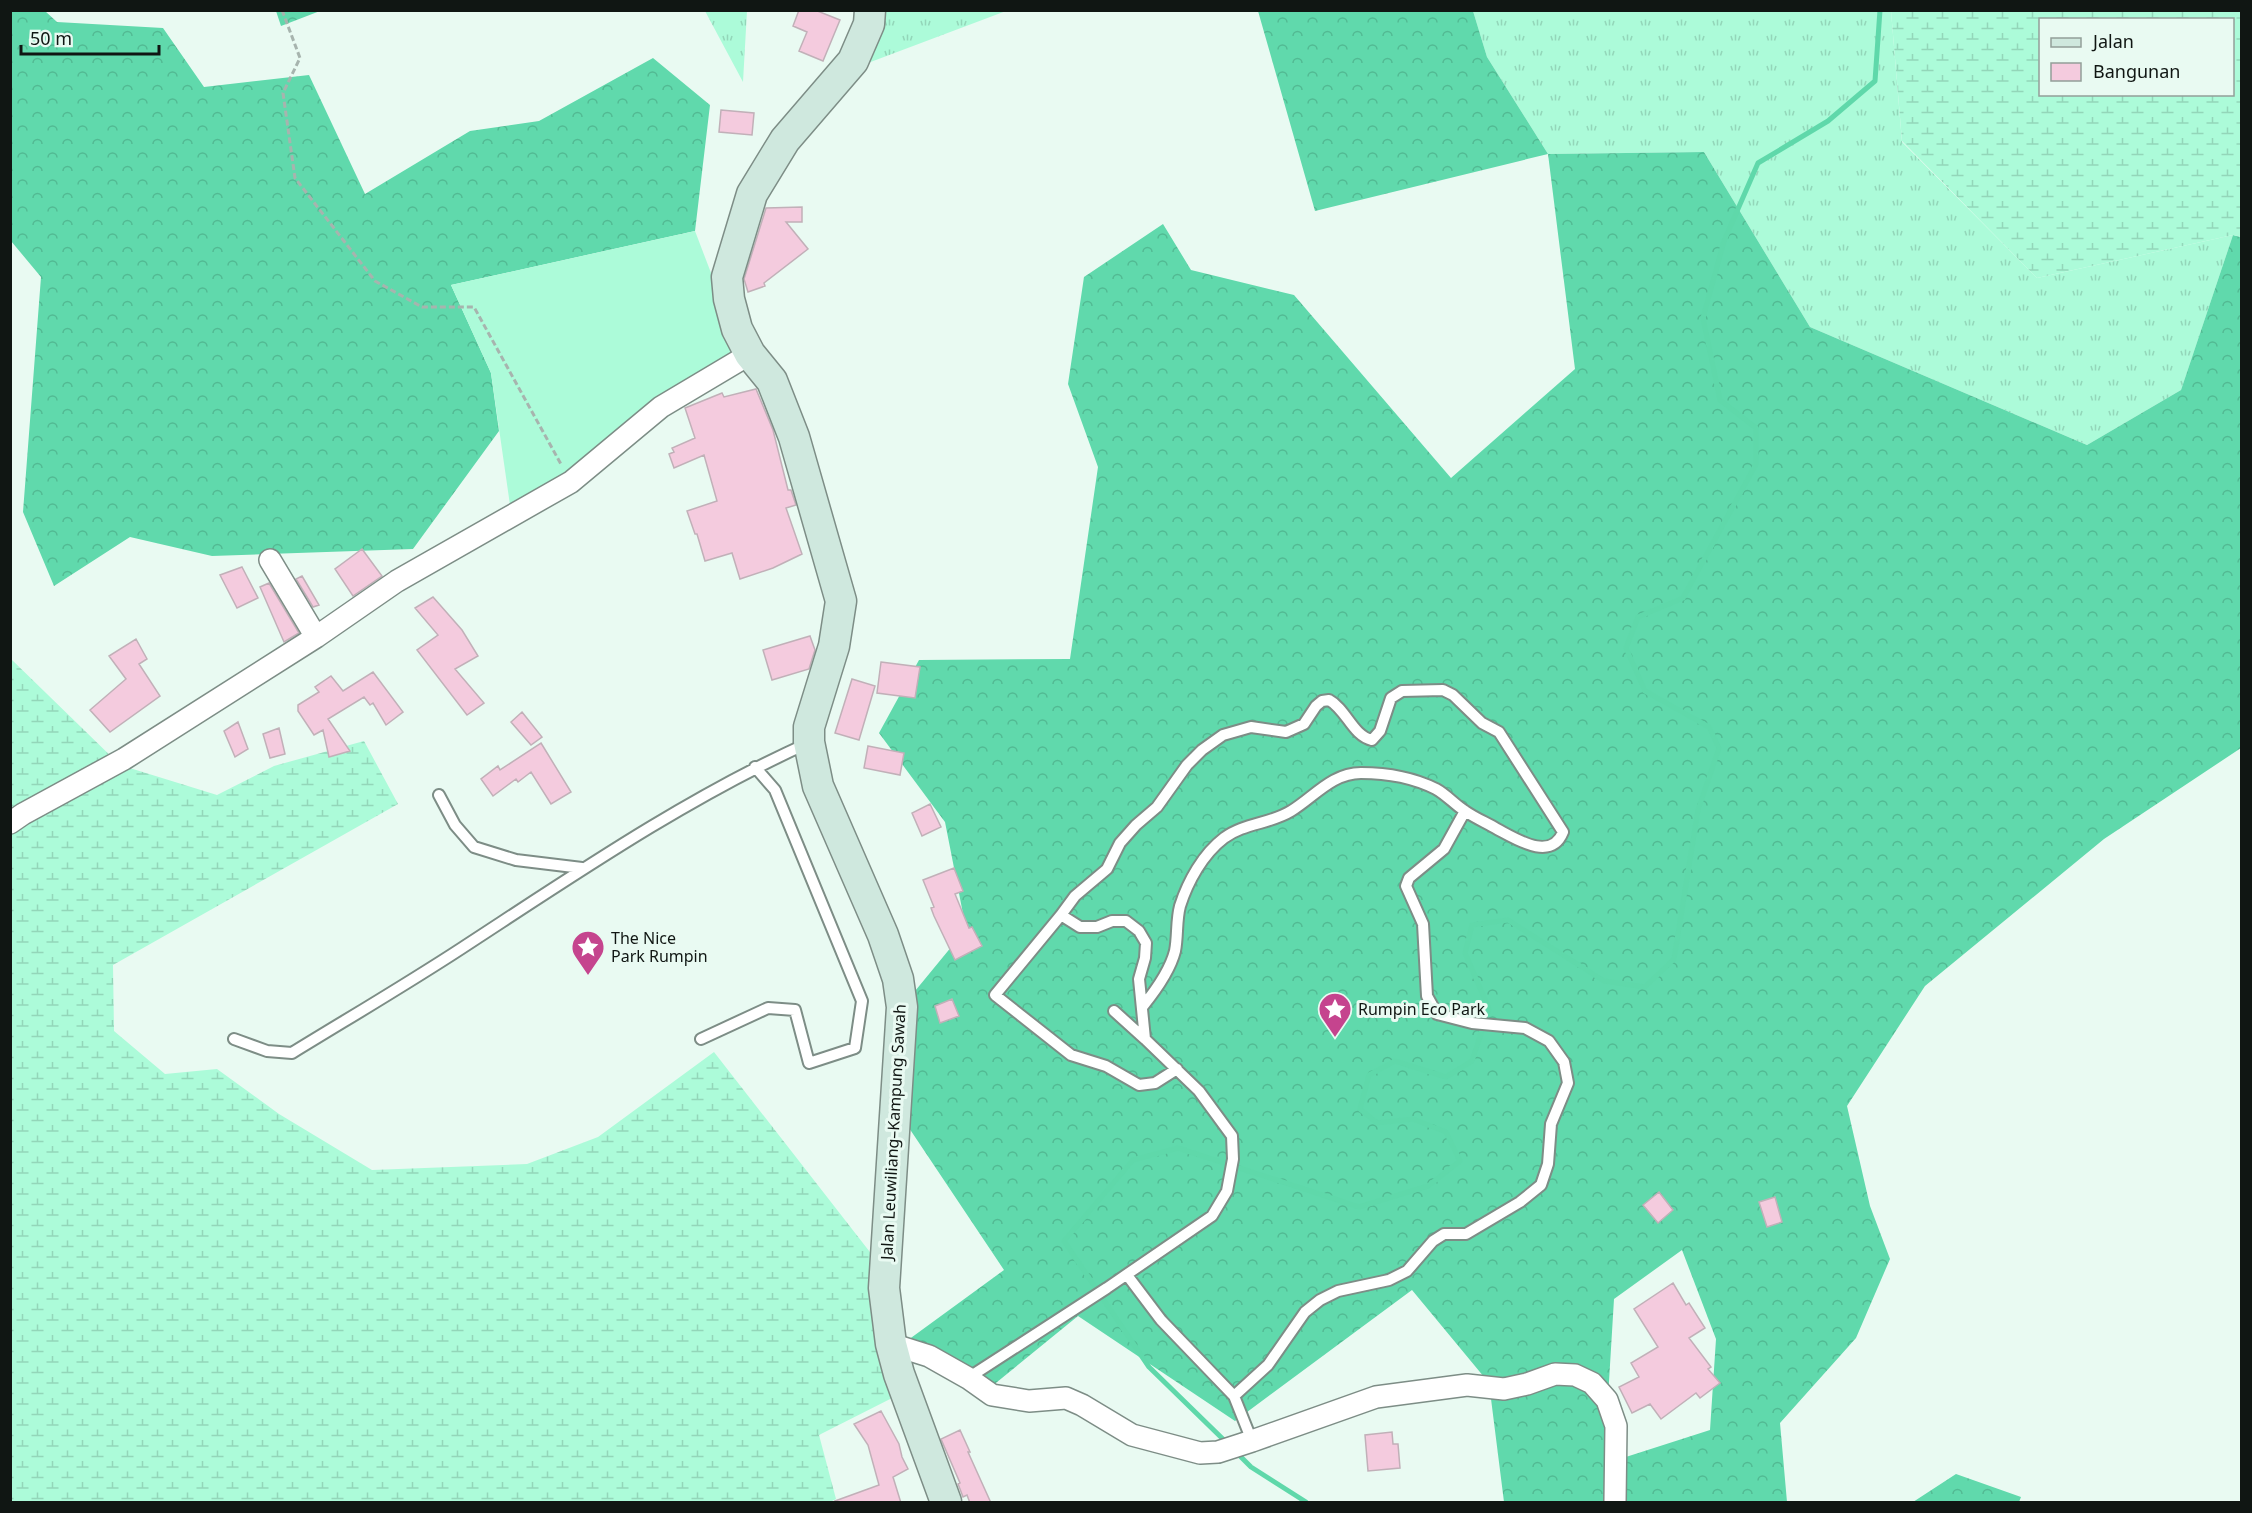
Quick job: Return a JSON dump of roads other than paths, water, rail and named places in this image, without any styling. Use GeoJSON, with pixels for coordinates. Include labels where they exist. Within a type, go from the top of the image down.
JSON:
{"type":"FeatureCollection","features":[{"type":"Feature","properties":{"kind":"main road","name":"Jalan Leuwiliang–Kampung Sawah"},"geometry":{"type":"LineString","coordinates":[[870,10],[869,24],[853,61],[784,140],[752,194],[727,277],[729,299],[737,329],[750,354],[772,381],[794,437],[841,601],[834,646],[809,727],[809,742],[818,786],[883,935],[898,979],[902,1007],[884,1288],[891,1344],[899,1374],[946,1503]]}},
{"type":"Feature","properties":{"kind":"street"},"geometry":{"type":"LineString","coordinates":[[10,823],[124,759],[316,637],[397,581],[571,482],[661,407],[750,354]]}},
{"type":"Feature","properties":{"kind":"street"},"geometry":{"type":"LineString","coordinates":[[270,560],[316,637]]}},
{"type":"Feature","properties":{"kind":"street"},"geometry":{"type":"LineString","coordinates":[[891,1344],[929,1356],[968,1378],[992,1395],[1029,1401],[1065,1398],[1082,1405],[1132,1435],[1200,1454],[1218,1452],[1247,1443],[1376,1397],[1467,1385],[1504,1389],[1556,1374],[1575,1375],[1592,1383],[1607,1400],[1616,1426],[1615,1503]]}},
{"type":"Feature","properties":{"kind":"lane"},"geometry":{"type":"LineString","coordinates":[[1143,1006],[1154,993],[1167,970],[1175,951],[1180,906],[1194,873],[1210,850],[1224,837],[1239,829],[1290,812],[1338,777],[1359,773],[1383,774],[1409,779],[1437,790],[1465,811],[1533,847],[1553,845],[1561,839],[1563,832],[1499,732],[1482,723],[1453,695],[1443,690],[1395,693],[1388,703],[1380,731],[1372,740],[1360,734],[1335,703],[1329,700],[1322,701],[1304,724],[1286,732],[1251,727],[1223,735],[1202,750],[1187,765],[1157,807],[1120,843],[1107,869],[1075,896],[995,994],[1071,1055],[1106,1066],[1139,1085],[1155,1083],[1177,1069]]}},
{"type":"Feature","properties":{"kind":"lane"},"geometry":{"type":"LineString","coordinates":[[234,1040],[267,1051],[292,1053],[460,949],[582,868],[755,767],[809,742]]}},
{"type":"Feature","properties":{"kind":"lane"},"geometry":{"type":"LineString","coordinates":[[701,1039],[768,1008],[795,1010],[809,1063],[855,1048],[862,1001],[776,790],[755,767]]}},
{"type":"Feature","properties":{"kind":"lane"},"geometry":{"type":"LineString","coordinates":[[439,795],[455,825],[474,847],[516,860],[582,868]]}},
{"type":"Feature","properties":{"kind":"lane"},"geometry":{"type":"LineString","coordinates":[[1234,1396],[1268,1365],[1305,1312],[1320,1300],[1338,1291],[1389,1280],[1407,1270],[1433,1241],[1444,1234],[1466,1234],[1520,1202],[1541,1185],[1548,1164],[1551,1124],[1568,1083],[1564,1062],[1549,1041],[1526,1028],[1496,1027],[1437,1014],[1427,996],[1423,924],[1406,886],[1409,879],[1444,849],[1465,811]]}},
{"type":"Feature","properties":{"kind":"lane"},"geometry":{"type":"LineString","coordinates":[[1061,915],[1080,927],[1096,927],[1112,921],[1126,921],[1140,931],[1146,943],[1145,958],[1139,979],[1146,1039]]}},
{"type":"Feature","properties":{"kind":"lane"},"geometry":{"type":"LineString","coordinates":[[968,1378],[1127,1275],[1212,1216],[1227,1191],[1233,1159],[1232,1136],[1199,1091],[1114,1011]]}},
{"type":"Feature","properties":{"kind":"lane"},"geometry":{"type":"LineString","coordinates":[[1127,1275],[1161,1320],[1234,1396],[1247,1443]]}},
{"type":"Feature","properties":{"kind":"waterway"},"geometry":{"type":"LineString","coordinates":[[1228,1444],[1149,1367],[1064,1241],[1133,1160],[1178,1148],[1359,1207],[1428,1186],[1460,1161],[1446,1132],[1413,1119],[1377,1123],[1360,1109],[1369,1075],[1395,1061],[1446,1077],[1472,1061],[1489,1009],[1465,953],[1472,925],[1508,920],[1604,981],[1645,987],[1674,959],[1698,810],[1719,748],[1709,727],[1645,691],[1626,648],[1638,617],[1683,598],[1756,464],[1756,428],[1720,400],[1703,318],[1724,241],[1758,163],[1828,121],[1875,81],[1880,10]]}},
{"type":"Feature","properties":{"kind":"waterway"},"geometry":{"type":"LineString","coordinates":[[1235,1451],[1251,1467],[1306,1502]]}},
{"type":"Feature","properties":{"kind":"place","name":"The Nice Park Rumpin"},"geometry":{"type":"Point","coordinates":[588,976]}},
{"type":"Feature","properties":{"kind":"place","name":"Rumpin Eco Park"},"geometry":{"type":"Point","coordinates":[1335,1038]}}]}
